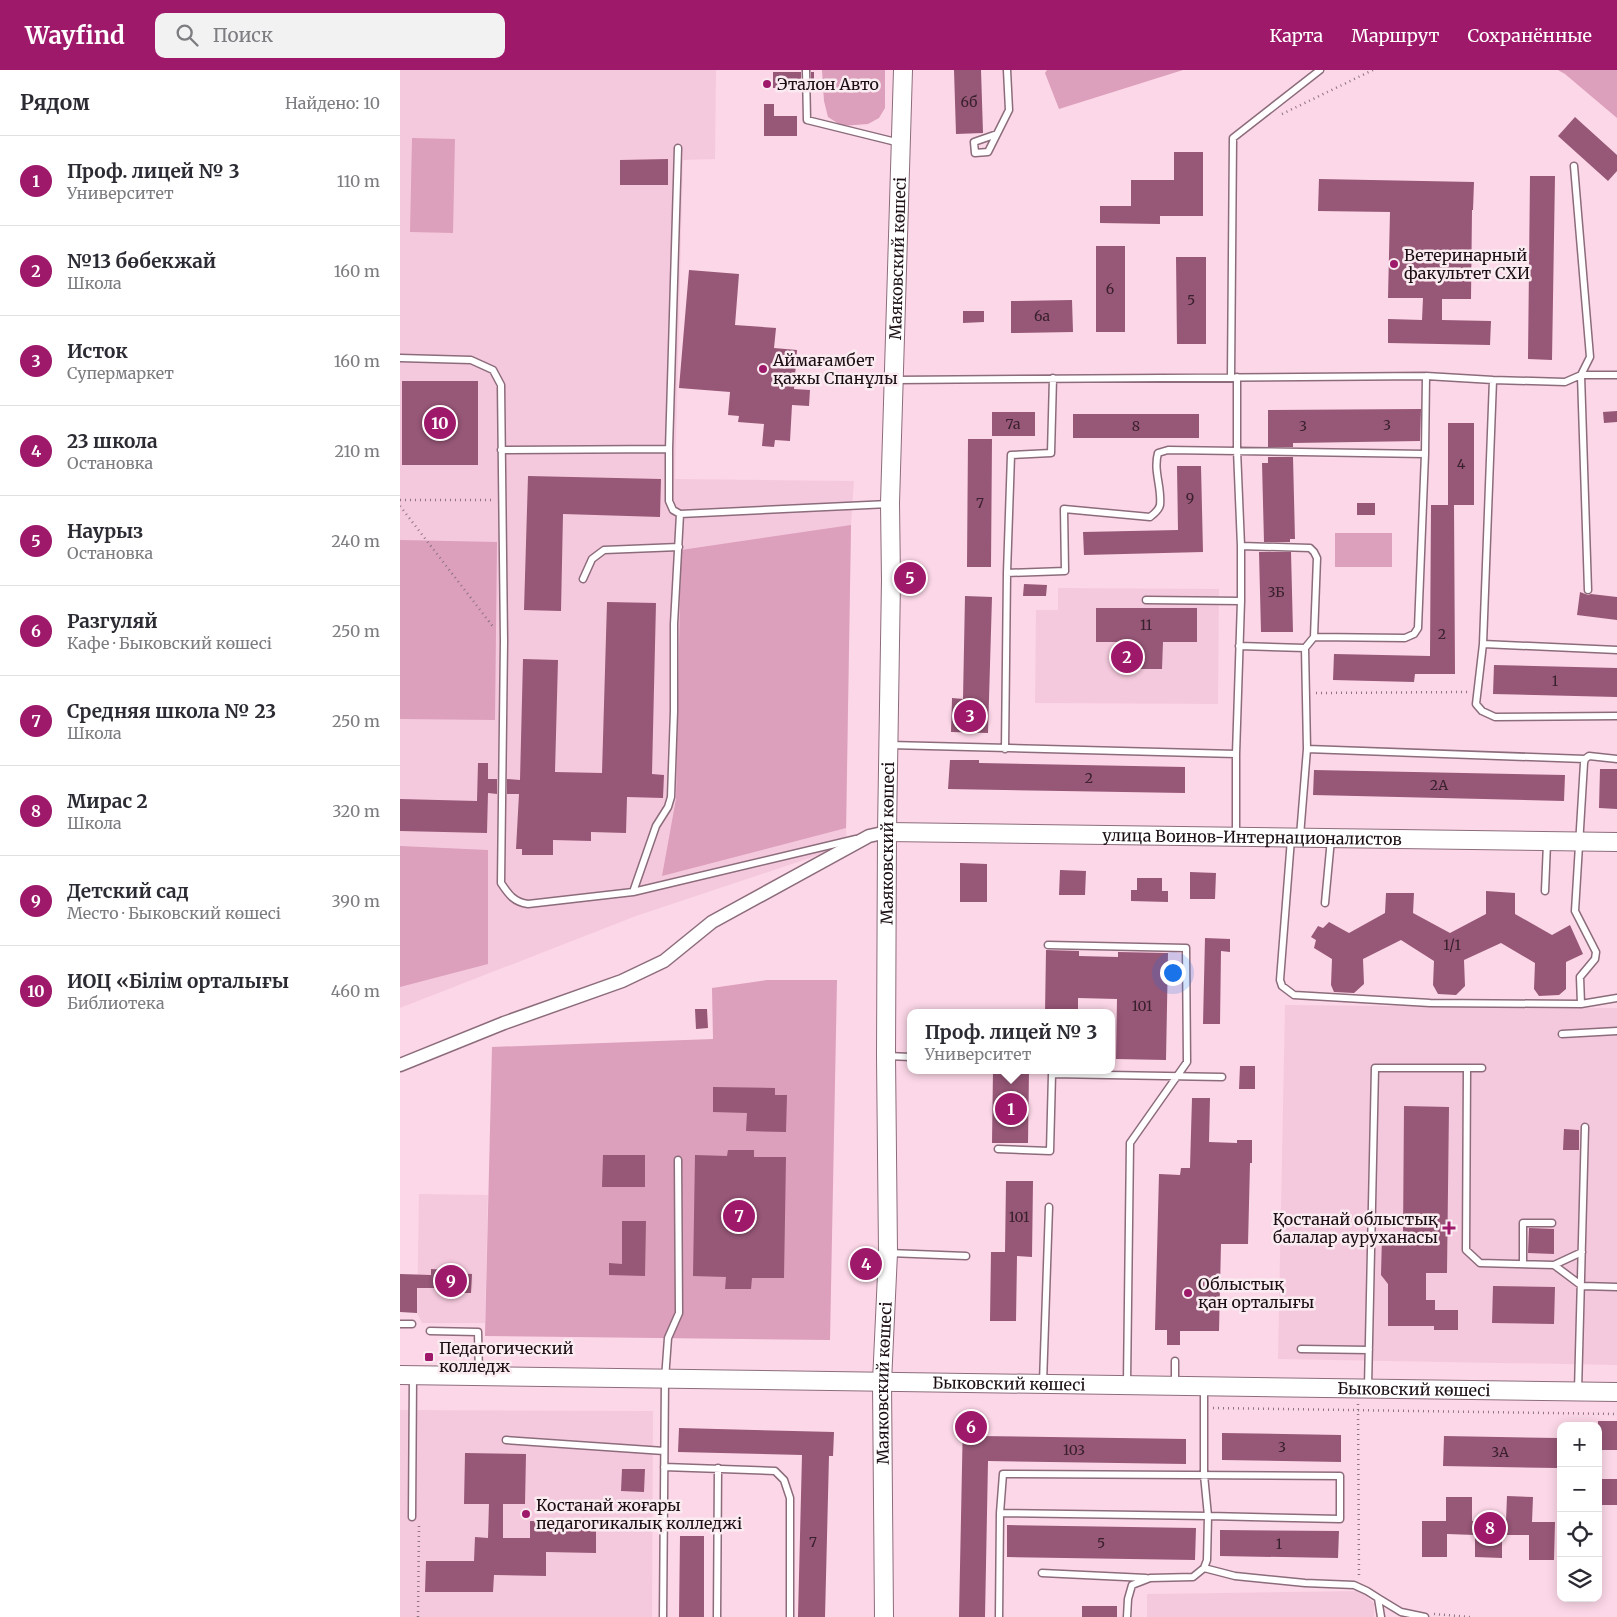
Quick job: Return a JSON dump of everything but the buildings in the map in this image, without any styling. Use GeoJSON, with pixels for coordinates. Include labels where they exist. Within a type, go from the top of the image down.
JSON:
{"type":"FeatureCollection","features":[{"type":"Feature","properties":{"kind":"main road","name":"Маяковский көшесі"},"geometry":{"type":"LineString","coordinates":[[884,1617],[882,1382],[888,1253],[886,1056],[891,580],[890,503],[903,70]]}},
{"type":"Feature","properties":{"kind":"main road","name":"улица Воинов-Интернационалистов"},"geometry":{"type":"LineString","coordinates":[[887,832],[1617,842]]}},
{"type":"Feature","properties":{"kind":"main road","name":"Быковский көшесі"},"geometry":{"type":"LineString","coordinates":[[406,1375],[1617,1392]]}},
{"type":"Feature","properties":{"kind":"street"},"geometry":{"type":"LineString","coordinates":[[400,1065],[504,1023],[622,981],[639,973],[664,961],[712,922],[869,836],[887,832]]}},
{"type":"Feature","properties":{"kind":"lane"},"geometry":{"type":"LineString","coordinates":[[806,70],[807,120],[902,144]]}},
{"type":"Feature","properties":{"kind":"lane"},"geometry":{"type":"LineString","coordinates":[[997,134],[1009,110],[1007,70]]}},
{"type":"Feature","properties":{"kind":"lane"},"geometry":{"type":"LineString","coordinates":[[1236,837],[1241,546],[1234,377],[1233,138],[1320,70]]}},
{"type":"Feature","properties":{"kind":"lane"},"geometry":{"type":"LineString","coordinates":[[678,148],[669,450],[670,501],[673,510],[680,514],[890,503]]}},
{"type":"Feature","properties":{"kind":"lane"},"geometry":{"type":"LineString","coordinates":[[1574,166],[1590,357],[1581,375],[1588,590]]}},
{"type":"Feature","properties":{"kind":"lane"},"geometry":{"type":"LineString","coordinates":[[400,358],[471,360],[493,370],[501,385],[504,641],[501,883],[510,896],[519,903],[528,904],[634,892],[869,836]]}},
{"type":"Feature","properties":{"kind":"lane"},"geometry":{"type":"LineString","coordinates":[[895,380],[1426,376],[1566,382],[1581,375],[1617,374]]}},
{"type":"Feature","properties":{"kind":"lane"},"geometry":{"type":"LineString","coordinates":[[1314,637],[1405,638],[1414,634],[1418,628],[1426,454],[1426,376]]}},
{"type":"Feature","properties":{"kind":"lane"},"geometry":{"type":"LineString","coordinates":[[1004,749],[1011,455],[1051,453],[1053,378]]}},
{"type":"Feature","properties":{"kind":"lane"},"geometry":{"type":"LineString","coordinates":[[1493,380],[1483,644],[1476,704],[1482,711],[1495,717],[1617,716]]}},
{"type":"Feature","properties":{"kind":"lane"},"geometry":{"type":"LineString","coordinates":[[501,450],[669,450]]}},
{"type":"Feature","properties":{"kind":"lane"},"geometry":{"type":"LineString","coordinates":[[1007,573],[1065,571],[1064,509],[1150,517],[1160,506],[1156,461],[1158,452],[1168,450],[1236,450],[1426,454]]}},
{"type":"Feature","properties":{"kind":"lane"},"geometry":{"type":"LineString","coordinates":[[634,892],[656,826],[668,807],[671,797],[674,711],[674,624],[680,514]]}},
{"type":"Feature","properties":{"kind":"lane"},"geometry":{"type":"LineString","coordinates":[[1241,546],[1310,548],[1317,558],[1314,637],[1305,648],[1307,749],[1280,980],[1282,986],[1294,996],[1430,1003],[1581,1004],[1617,998]]}},
{"type":"Feature","properties":{"kind":"lane"},"geometry":{"type":"LineString","coordinates":[[583,579],[592,559],[604,550],[679,547]]}},
{"type":"Feature","properties":{"kind":"lane"},"geometry":{"type":"LineString","coordinates":[[1146,600],[1241,602]]}},
{"type":"Feature","properties":{"kind":"lane"},"geometry":{"type":"LineString","coordinates":[[1483,644],[1617,650]]}},
{"type":"Feature","properties":{"kind":"lane"},"geometry":{"type":"LineString","coordinates":[[1239,646],[1305,648]]}},
{"type":"Feature","properties":{"kind":"lane"},"geometry":{"type":"LineString","coordinates":[[888,745],[1236,754]]}},
{"type":"Feature","properties":{"kind":"lane"},"geometry":{"type":"LineString","coordinates":[[1307,749],[1585,759],[1589,756],[1617,759]]}},
{"type":"Feature","properties":{"kind":"lane"},"geometry":{"type":"LineString","coordinates":[[1581,1004],[1580,977],[1595,959],[1596,952],[1575,911],[1585,759]]}},
{"type":"Feature","properties":{"kind":"lane"},"geometry":{"type":"LineString","coordinates":[[1325,903],[1331,838]]}},
{"type":"Feature","properties":{"kind":"lane"},"geometry":{"type":"LineString","coordinates":[[1545,891],[1547,841]]}},
{"type":"Feature","properties":{"kind":"lane"},"geometry":{"type":"LineString","coordinates":[[1048,945],[1186,948],[1187,1062],[1130,1143],[1127,1386]]}},
{"type":"Feature","properties":{"kind":"lane"},"geometry":{"type":"LineString","coordinates":[[1562,1034],[1617,1031]]}},
{"type":"Feature","properties":{"kind":"lane"},"geometry":{"type":"LineString","coordinates":[[886,1056],[907,1057]]}},
{"type":"Feature","properties":{"kind":"lane"},"geometry":{"type":"LineString","coordinates":[[1363,1389],[1369,1350],[1375,1068],[1482,1068]]}},
{"type":"Feature","properties":{"kind":"lane"},"geometry":{"type":"LineString","coordinates":[[1467,1068],[1466,1250],[1480,1263],[1554,1265],[1582,1252]]}},
{"type":"Feature","properties":{"kind":"lane"},"geometry":{"type":"LineString","coordinates":[[998,1150],[1050,1151],[1052,1074],[1222,1076]]}},
{"type":"Feature","properties":{"kind":"lane"},"geometry":{"type":"LineString","coordinates":[[1578,1392],[1585,1127]]}},
{"type":"Feature","properties":{"kind":"lane"},"geometry":{"type":"LineString","coordinates":[[663,1617],[665,1379],[668,1338],[679,1313],[678,1160]]}},
{"type":"Feature","properties":{"kind":"lane"},"geometry":{"type":"LineString","coordinates":[[1043,1385],[1049,1207]]}},
{"type":"Feature","properties":{"kind":"lane"},"geometry":{"type":"LineString","coordinates":[[1523,1264],[1523,1223],[1552,1223]]}},
{"type":"Feature","properties":{"kind":"lane"},"geometry":{"type":"LineString","coordinates":[[888,1253],[966,1256]]}},
{"type":"Feature","properties":{"kind":"lane"},"geometry":{"type":"LineString","coordinates":[[1554,1265],[1582,1286],[1617,1287]]}},
{"type":"Feature","properties":{"kind":"lane"},"geometry":{"type":"LineString","coordinates":[[400,1324],[412,1324]]}},
{"type":"Feature","properties":{"kind":"lane"},"geometry":{"type":"LineString","coordinates":[[430,1331],[478,1332],[479,1376]]}},
{"type":"Feature","properties":{"kind":"lane"},"geometry":{"type":"LineString","coordinates":[[1301,1349],[1369,1350]]}},
{"type":"Feature","properties":{"kind":"lane"},"geometry":{"type":"LineString","coordinates":[[1175,1361],[1175,1386]]}},
{"type":"Feature","properties":{"kind":"lane"},"geometry":{"type":"LineString","coordinates":[[406,1375],[412,1517]]}},
{"type":"Feature","properties":{"kind":"lane"},"geometry":{"type":"LineString","coordinates":[[1042,1573],[1150,1578],[1193,1577],[1204,1568],[1207,1560],[1208,1516],[1204,1475],[1204,1387]]}},
{"type":"Feature","properties":{"kind":"lane"},"geometry":{"type":"LineString","coordinates":[[506,1440],[664,1451]]}},
{"type":"Feature","properties":{"kind":"lane"},"geometry":{"type":"LineString","coordinates":[[664,1467],[775,1471],[784,1480],[790,1498],[790,1617]]}},
{"type":"Feature","properties":{"kind":"lane"},"geometry":{"type":"LineString","coordinates":[[717,1617],[718,1468]]}},
{"type":"Feature","properties":{"kind":"lane"},"geometry":{"type":"LineString","coordinates":[[999,1617],[1000,1513],[1003,1474],[1340,1476],[1340,1519],[1000,1513]]}},
{"type":"Feature","properties":{"kind":"lane"},"geometry":{"type":"LineString","coordinates":[[1204,1568],[1235,1576],[1305,1584],[1354,1585],[1401,1612],[1425,1617]]}},
{"type":"Feature","properties":{"kind":"lane"},"geometry":{"type":"LineString","coordinates":[[1127,1617],[1128,1600],[1132,1585],[1150,1578]]}},
{"type":"Feature","properties":{"kind":"lane"},"geometry":{"type":"LineString","coordinates":[[1378,1598],[1381,1617]]}},
{"type":"Feature","properties":{"kind":"path"},"geometry":{"type":"LineString","coordinates":[[1274,117],[1373,70]]}},
{"type":"Feature","properties":{"kind":"path"},"geometry":{"type":"LineString","coordinates":[[400,500],[496,500],[503,502]]}},
{"type":"Feature","properties":{"kind":"path"},"geometry":{"type":"LineString","coordinates":[[400,506],[504,641]]}},
{"type":"Feature","properties":{"kind":"path"},"geometry":{"type":"LineString","coordinates":[[1306,693],[1476,692]]}},
{"type":"Feature","properties":{"kind":"path"},"geometry":{"type":"LineString","coordinates":[[1359,1581],[1358,1410],[1363,1389]]}},
{"type":"Feature","properties":{"kind":"path"},"geometry":{"type":"LineString","coordinates":[[1204,1408],[1617,1414]]}},
{"type":"Feature","properties":{"kind":"path"},"geometry":{"type":"LineString","coordinates":[[412,1517],[419,1517],[418,1617]]}},
{"type":"Feature","properties":{"kind":"path"},"geometry":{"type":"LineString","coordinates":[[1433,1614],[1470,1617]]}},
{"type":"Feature","properties":{"kind":"shaded area"},"geometry":{"type":"Polygon","coordinates":[[[400,70],[716,70],[715,159],[683,160],[675,479],[854,481],[851,525],[846,846],[636,916],[400,1008],[400,70]]]}},
{"type":"Feature","properties":{"kind":"shaded area"},"geometry":{"type":"Polygon","coordinates":[[[822,70],[885,70],[885,108],[879,118],[868,124],[842,126],[828,117],[824,101],[822,70]]]}},
{"type":"Feature","properties":{"kind":"shaded area"},"geometry":{"type":"Polygon","coordinates":[[[1047,70],[1183,70],[1059,109],[1045,73],[1047,70]]]}},
{"type":"Feature","properties":{"kind":"shaded area"},"geometry":{"type":"Polygon","coordinates":[[[1558,70],[1617,70],[1617,118],[1565,74],[1558,70]]]}},
{"type":"Feature","properties":{"kind":"shaded area"},"geometry":{"type":"Polygon","coordinates":[[[412,138],[455,139],[453,233],[410,232],[412,138]]]}},
{"type":"Feature","properties":{"kind":"shaded area"},"geometry":{"type":"Polygon","coordinates":[[[851,525],[846,828],[662,876],[676,799],[681,550],[851,525]]]}},
{"type":"Feature","properties":{"kind":"shaded area"},"geometry":{"type":"Polygon","coordinates":[[[1335,533],[1392,533],[1392,567],[1335,567],[1335,533]]]}},
{"type":"Feature","properties":{"kind":"shaded area"},"geometry":{"type":"Polygon","coordinates":[[[400,540],[497,542],[495,720],[400,719],[400,540]]]}},
{"type":"Feature","properties":{"kind":"shaded area"},"geometry":{"type":"Polygon","coordinates":[[[1058,588],[1219,589],[1218,704],[1035,703],[1036,610],[1058,610],[1058,588]]]}},
{"type":"Feature","properties":{"kind":"shaded area"},"geometry":{"type":"Polygon","coordinates":[[[400,846],[488,850],[488,964],[400,987],[400,846]]]}},
{"type":"Feature","properties":{"kind":"shaded area"},"geometry":{"type":"Polygon","coordinates":[[[767,980],[837,980],[830,1340],[485,1336],[492,1047],[713,1039],[712,988],[767,980]]]}},
{"type":"Feature","properties":{"kind":"shaded area","name":"Қостанай облыстық балалар ауруханасы"},"geometry":{"type":"Polygon","coordinates":[[[1285,1005],[1617,1008],[1617,1365],[1278,1359],[1285,1005]]]}},
{"type":"Feature","properties":{"kind":"shaded area"},"geometry":{"type":"Polygon","coordinates":[[[419,1194],[488,1195],[485,1323],[422,1323],[417,1313],[419,1194]]]}},
{"type":"Feature","properties":{"kind":"shaded area","name":"Костанай жоғары педагогикалық колледжі"},"geometry":{"type":"Polygon","coordinates":[[[400,1410],[653,1411],[652,1617],[400,1617],[400,1410]]]}},
{"type":"Feature","properties":{"kind":"shaded area"},"geometry":{"type":"Polygon","coordinates":[[[1360,1591],[1374,1603],[1374,1617],[1147,1617],[1147,1594],[1360,1591]]]}},
{"type":"Feature","properties":{"kind":"place","name":"Эталон Авто"},"geometry":{"type":"Point","coordinates":[767,84]}},
{"type":"Feature","properties":{"kind":"place","name":"Ветеринарный факультет СХИ"},"geometry":{"type":"Point","coordinates":[1394,264]}},
{"type":"Feature","properties":{"kind":"place","name":"Аймағамбет қажы Спанұлы"},"geometry":{"type":"Point","coordinates":[763,369]}},
{"type":"Feature","properties":{"kind":"place","name":"ИОЦ «Білім орталығы"},"geometry":{"type":"Point","coordinates":[440,423]}},
{"type":"Feature","properties":{"kind":"place","name":"Наурыз"},"geometry":{"type":"Point","coordinates":[910,578]}},
{"type":"Feature","properties":{"kind":"place","name":"№13 бөбекжай"},"geometry":{"type":"Point","coordinates":[1127,657]}},
{"type":"Feature","properties":{"kind":"place","name":"Исток"},"geometry":{"type":"Point","coordinates":[970,716]}},
{"type":"Feature","properties":{"kind":"place","name":"Проф. лицей № 3"},"geometry":{"type":"Point","coordinates":[1011,1109]}},
{"type":"Feature","properties":{"kind":"place","name":"Средняя школа № 23"},"geometry":{"type":"Point","coordinates":[739,1216]}},
{"type":"Feature","properties":{"kind":"place","name":"Қостанай облыстық балалар ауруханасы"},"geometry":{"type":"Point","coordinates":[1449,1228]}},
{"type":"Feature","properties":{"kind":"place","name":"23 школа"},"geometry":{"type":"Point","coordinates":[866,1264]}},
{"type":"Feature","properties":{"kind":"place","name":"Детский сад"},"geometry":{"type":"Point","coordinates":[451,1281]}},
{"type":"Feature","properties":{"kind":"place","name":"Облыстық қан орталығы"},"geometry":{"type":"Point","coordinates":[1188,1293]}},
{"type":"Feature","properties":{"kind":"place","name":"Педагогический колледж"},"geometry":{"type":"Point","coordinates":[429,1357]}},
{"type":"Feature","properties":{"kind":"place","name":"Разгуляй"},"geometry":{"type":"Point","coordinates":[971,1427]}},
{"type":"Feature","properties":{"kind":"place","name":"Костанай жоғары педагогикалық колледжі"},"geometry":{"type":"Point","coordinates":[526,1514]}},
{"type":"Feature","properties":{"kind":"place","name":"Мирас 2"},"geometry":{"type":"Point","coordinates":[1490,1528]}}]}
